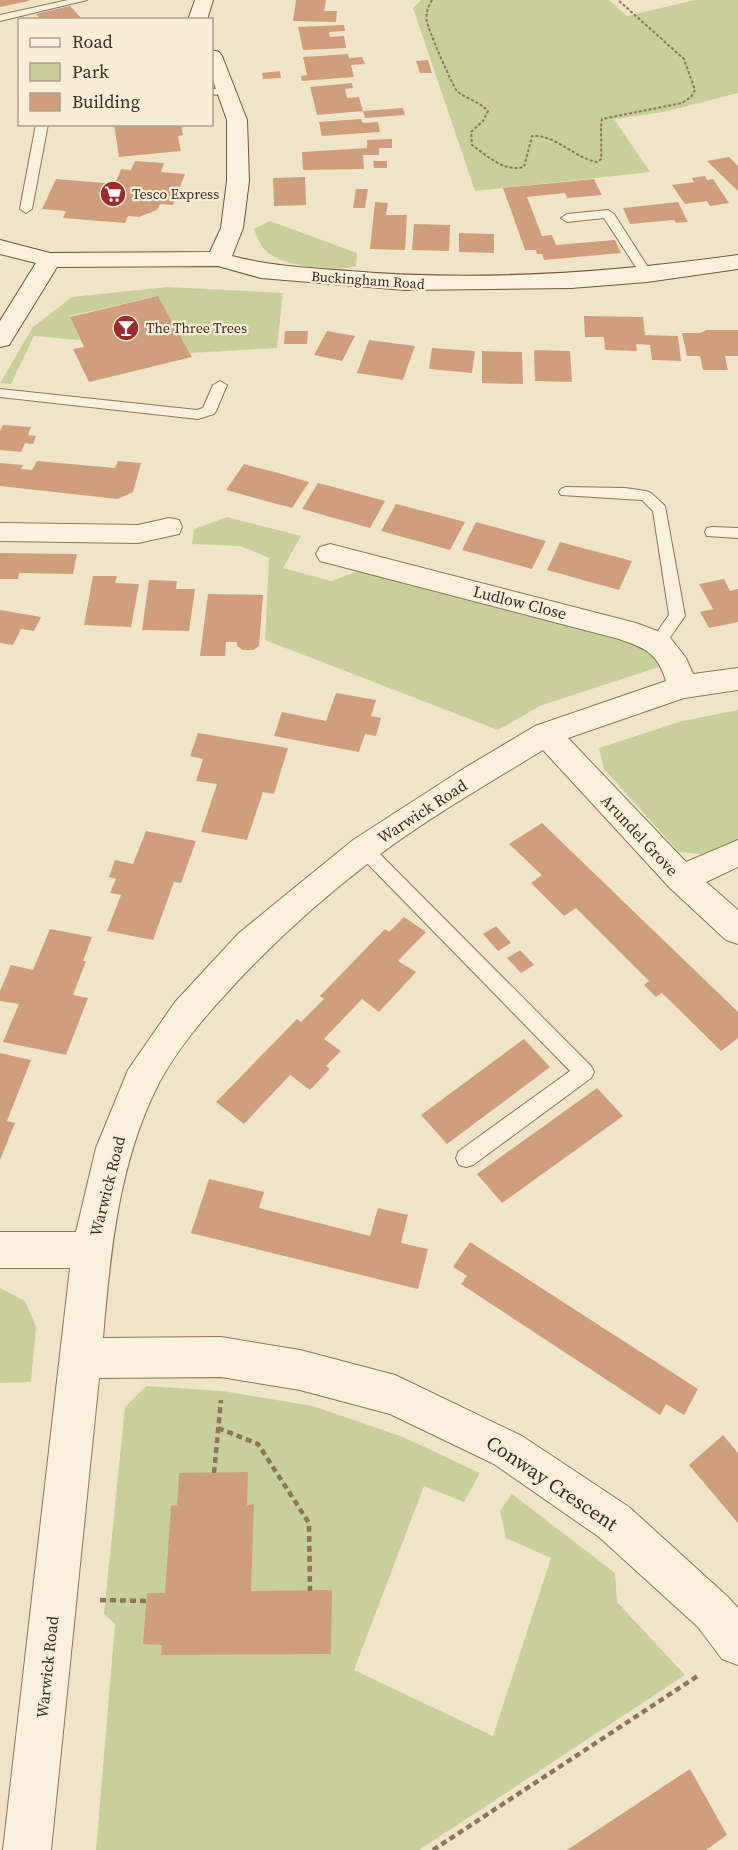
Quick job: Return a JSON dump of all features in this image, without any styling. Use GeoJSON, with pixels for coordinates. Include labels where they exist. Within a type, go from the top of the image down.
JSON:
{"type":"FeatureCollection","features":[{"type":"Feature","properties":{"kind":"street"},"geometry":{"type":"LineString","coordinates":[[198,18],[204,0]]}},
{"type":"Feature","properties":{"kind":"street"},"geometry":{"type":"LineString","coordinates":[[213,61],[219,92],[237,120],[238,181],[232,228],[219,259]]}},
{"type":"Feature","properties":{"kind":"street","name":"Buckingham Road"},"geometry":{"type":"LineString","coordinates":[[0,247],[50,260],[219,259],[261,271],[405,283],[571,281],[647,275],[738,262]]}},
{"type":"Feature","properties":{"kind":"street"},"geometry":{"type":"LineString","coordinates":[[0,340],[50,260]]}},
{"type":"Feature","properties":{"kind":"street"},"geometry":{"type":"LineString","coordinates":[[0,532],[138,534],[169,527]]}},
{"type":"Feature","properties":{"kind":"street","name":"Ludlow Close"},"geometry":{"type":"LineString","coordinates":[[330,554],[626,630],[658,642]]}},
{"type":"Feature","properties":{"kind":"street"},"geometry":{"type":"LineString","coordinates":[[658,642],[676,666],[682,687]]}},
{"type":"Feature","properties":{"kind":"street","name":"Warwick Road"},"geometry":{"type":"LineString","coordinates":[[27,1850],[91,1250],[114,1148],[141,1081],[186,1013],[252,943],[364,849],[474,777],[546,734],[682,687],[738,679]]}},
{"type":"Feature","properties":{"kind":"street","name":"Arundel Grove"},"geometry":{"type":"LineString","coordinates":[[546,734],[681,879],[738,930]]}},
{"type":"Feature","properties":{"kind":"street"},"geometry":{"type":"LineString","coordinates":[[681,879],[738,853]]}},
{"type":"Feature","properties":{"kind":"street"},"geometry":{"type":"LineString","coordinates":[[0,1250],[91,1250]]}},
{"type":"Feature","properties":{"kind":"street","name":"Conway Crescent"},"geometry":{"type":"LineString","coordinates":[[81,1359],[144,1356],[221,1357],[300,1370],[395,1395],[508,1450],[614,1522],[713,1612],[738,1643]]}},
{"type":"Feature","properties":{"kind":"lane"},"geometry":{"type":"LineString","coordinates":[[0,18],[82,0]]}},
{"type":"Feature","properties":{"kind":"lane"},"geometry":{"type":"LineString","coordinates":[[26,209],[42,126]]}},
{"type":"Feature","properties":{"kind":"lane"},"geometry":{"type":"LineString","coordinates":[[567,218],[608,214],[647,275]]}},
{"type":"Feature","properties":{"kind":"lane"},"geometry":{"type":"LineString","coordinates":[[0,393],[198,415],[209,411],[220,385]]}},
{"type":"Feature","properties":{"kind":"lane"},"geometry":{"type":"LineString","coordinates":[[566,492],[625,493],[646,496],[660,509],[677,616],[658,642]]}},
{"type":"Feature","properties":{"kind":"lane"},"geometry":{"type":"LineString","coordinates":[[712,532],[738,532]]}},
{"type":"Feature","properties":{"kind":"lane"},"geometry":{"type":"LineString","coordinates":[[364,849],[584,1072],[466,1158]]}},
{"type":"Feature","properties":{"kind":"path"},"geometry":{"type":"LineString","coordinates":[[432,0],[426,10],[427,27],[444,59],[452,86],[461,94],[482,103],[488,111],[483,121],[471,132],[472,145],[507,168],[517,170],[524,167],[532,136],[543,135],[582,159],[597,162],[601,159],[603,136],[600,123],[603,119],[682,103],[691,98],[695,90],[684,58],[618,0]]}},
{"type":"Feature","properties":{"kind":"path"},"geometry":{"type":"LineString","coordinates":[[214,1473],[222,1391]]}},
{"type":"Feature","properties":{"kind":"path"},"geometry":{"type":"LineString","coordinates":[[218,1428],[258,1444],[309,1523],[310,1591]]}},
{"type":"Feature","properties":{"kind":"path"},"geometry":{"type":"LineString","coordinates":[[100,1600],[146,1601]]}},
{"type":"Feature","properties":{"kind":"path"},"geometry":{"type":"LineString","coordinates":[[433,1850],[699,1675]]}},
{"type":"Feature","properties":{"kind":"green space"},"geometry":{"type":"Polygon","coordinates":[[[421,0],[609,0],[627,16],[695,0],[738,0],[738,93],[664,112],[614,119],[650,172],[475,191],[413,8],[421,0]]]}},
{"type":"Feature","properties":{"kind":"green space"},"geometry":{"type":"Polygon","coordinates":[[[270,221],[357,253],[356,266],[338,269],[314,267],[291,263],[269,254],[263,248],[254,229],[270,221]]]}},
{"type":"Feature","properties":{"kind":"green space"},"geometry":{"type":"Polygon","coordinates":[[[167,287],[283,293],[277,348],[190,353],[158,296],[70,316],[80,340],[34,336],[11,384],[0,383],[33,327],[72,297],[167,287]]]}},
{"type":"Feature","properties":{"kind":"green space"},"geometry":{"type":"Polygon","coordinates":[[[227,517],[301,536],[283,568],[331,581],[359,571],[646,645],[662,666],[542,705],[498,730],[265,640],[269,558],[241,546],[192,544],[194,529],[227,517]]]}},
{"type":"Feature","properties":{"kind":"green space"},"geometry":{"type":"Polygon","coordinates":[[[738,710],[738,839],[702,854],[679,852],[604,769],[599,748],[682,721],[738,710]]]}},
{"type":"Feature","properties":{"kind":"green space"},"geometry":{"type":"Polygon","coordinates":[[[0,1288],[25,1301],[36,1327],[31,1382],[0,1383],[0,1288]]]}},
{"type":"Feature","properties":{"kind":"green space"},"geometry":{"type":"Polygon","coordinates":[[[146,1386],[222,1391],[313,1406],[403,1437],[480,1473],[464,1502],[424,1486],[354,1670],[493,1736],[551,1558],[506,1538],[500,1511],[512,1494],[615,1573],[617,1602],[685,1675],[419,1850],[96,1850],[115,1624],[104,1614],[125,1407],[146,1386]]]}},
{"type":"Feature","properties":{"kind":"building"},"geometry":{"type":"Polygon","coordinates":[[[0,0],[29,0],[29,1],[0,7],[0,0]]]}},
{"type":"Feature","properties":{"kind":"building"},"geometry":{"type":"Polygon","coordinates":[[[296,0],[326,0],[324,11],[337,11],[336,22],[293,21],[296,0]]]}},
{"type":"Feature","properties":{"kind":"building"},"geometry":{"type":"Polygon","coordinates":[[[70,6],[81,18],[39,18],[36,14],[70,6]]]}},
{"type":"Feature","properties":{"kind":"building"},"geometry":{"type":"Polygon","coordinates":[[[344,25],[345,31],[329,32],[330,37],[344,36],[346,48],[303,50],[298,27],[344,25]]]}},
{"type":"Feature","properties":{"kind":"building"},"geometry":{"type":"Polygon","coordinates":[[[348,54],[349,58],[362,57],[365,64],[351,65],[354,77],[302,81],[301,76],[307,75],[303,57],[348,54]]]}},
{"type":"Feature","properties":{"kind":"building"},"geometry":{"type":"Polygon","coordinates":[[[428,60],[432,73],[420,73],[416,61],[428,60]]]}},
{"type":"Feature","properties":{"kind":"building"},"geometry":{"type":"Polygon","coordinates":[[[280,71],[281,78],[263,79],[262,73],[280,71]]]}},
{"type":"Feature","properties":{"kind":"building"},"geometry":{"type":"Polygon","coordinates":[[[352,83],[353,88],[345,89],[347,98],[359,97],[363,111],[317,115],[310,87],[352,83]]]}},
{"type":"Feature","properties":{"kind":"building"},"geometry":{"type":"Polygon","coordinates":[[[403,108],[405,115],[365,118],[363,111],[403,108]]]}},
{"type":"Feature","properties":{"kind":"building"},"geometry":{"type":"Polygon","coordinates":[[[361,119],[363,123],[378,122],[380,132],[322,136],[319,122],[361,119]]]}},
{"type":"Feature","properties":{"kind":"building"},"geometry":{"type":"Polygon","coordinates":[[[114,126],[181,126],[183,135],[178,136],[181,151],[119,157],[114,126]]]}},
{"type":"Feature","properties":{"kind":"building"},"geometry":{"type":"Polygon","coordinates":[[[392,139],[392,148],[379,148],[379,155],[363,155],[364,169],[303,170],[302,152],[367,148],[367,140],[392,139]]]}},
{"type":"Feature","properties":{"kind":"building"},"geometry":{"type":"Polygon","coordinates":[[[729,157],[738,166],[738,191],[707,161],[729,157]]]}},
{"type":"Feature","properties":{"kind":"building","name":"Tesco Express"},"geometry":{"type":"Polygon","coordinates":[[[135,161],[164,163],[161,172],[185,174],[173,205],[160,204],[157,210],[139,217],[128,216],[125,223],[63,218],[66,211],[42,209],[56,179],[115,184],[121,169],[131,170],[135,161]]]}},
{"type":"Feature","properties":{"kind":"building"},"geometry":{"type":"Polygon","coordinates":[[[373,161],[387,161],[387,168],[374,168],[373,161]]]}},
{"type":"Feature","properties":{"kind":"building"},"geometry":{"type":"Polygon","coordinates":[[[705,176],[707,180],[713,179],[729,203],[710,206],[707,201],[685,204],[672,185],[694,182],[692,178],[705,176]]]}},
{"type":"Feature","properties":{"kind":"building"},"geometry":{"type":"Polygon","coordinates":[[[305,177],[306,205],[274,206],[273,178],[305,177]]]}},
{"type":"Feature","properties":{"kind":"building"},"geometry":{"type":"Polygon","coordinates":[[[594,179],[602,195],[567,198],[565,193],[527,197],[542,236],[552,235],[556,245],[615,240],[621,253],[544,260],[542,254],[537,254],[536,250],[525,250],[503,188],[594,179]]]}},
{"type":"Feature","properties":{"kind":"building"},"geometry":{"type":"Polygon","coordinates":[[[356,189],[368,189],[365,208],[353,208],[356,189]]]}},
{"type":"Feature","properties":{"kind":"building"},"geometry":{"type":"Polygon","coordinates":[[[375,202],[388,203],[386,215],[407,215],[405,250],[370,249],[375,202]]]}},
{"type":"Feature","properties":{"kind":"building"},"geometry":{"type":"Polygon","coordinates":[[[678,202],[688,222],[676,223],[674,220],[630,224],[623,208],[678,202]]]}},
{"type":"Feature","properties":{"kind":"building"},"geometry":{"type":"Polygon","coordinates":[[[414,224],[450,225],[449,251],[412,250],[414,224]]]}},
{"type":"Feature","properties":{"kind":"building"},"geometry":{"type":"Polygon","coordinates":[[[459,233],[494,234],[494,253],[459,252],[459,233]]]}},
{"type":"Feature","properties":{"kind":"building","name":"The Three Trees"},"geometry":{"type":"Polygon","coordinates":[[[158,296],[192,357],[89,382],[73,349],[84,347],[70,317],[158,296]]]}},
{"type":"Feature","properties":{"kind":"building"},"geometry":{"type":"Polygon","coordinates":[[[584,316],[643,317],[645,335],[678,336],[681,361],[652,360],[650,345],[636,344],[637,351],[605,350],[604,337],[585,337],[584,316]]]}},
{"type":"Feature","properties":{"kind":"building"},"geometry":{"type":"Polygon","coordinates":[[[706,330],[738,330],[738,356],[725,356],[728,370],[703,370],[700,356],[687,356],[682,333],[700,333],[706,330]]]}},
{"type":"Feature","properties":{"kind":"building"},"geometry":{"type":"Polygon","coordinates":[[[285,331],[308,331],[307,344],[284,344],[285,331]]]}},
{"type":"Feature","properties":{"kind":"building"},"geometry":{"type":"Polygon","coordinates":[[[327,331],[355,336],[342,361],[314,355],[327,331]]]}},
{"type":"Feature","properties":{"kind":"building"},"geometry":{"type":"Polygon","coordinates":[[[369,340],[415,346],[403,380],[357,373],[369,340]]]}},
{"type":"Feature","properties":{"kind":"building"},"geometry":{"type":"Polygon","coordinates":[[[432,348],[475,351],[472,373],[429,369],[432,348]]]}},
{"type":"Feature","properties":{"kind":"building"},"geometry":{"type":"Polygon","coordinates":[[[534,350],[570,351],[572,382],[535,381],[534,350]]]}},
{"type":"Feature","properties":{"kind":"building"},"geometry":{"type":"Polygon","coordinates":[[[482,351],[522,352],[523,384],[482,383],[482,351]]]}},
{"type":"Feature","properties":{"kind":"building"},"geometry":{"type":"Polygon","coordinates":[[[3,425],[31,427],[28,435],[36,436],[33,444],[25,443],[21,452],[0,450],[0,431],[3,425]]]}},
{"type":"Feature","properties":{"kind":"building"},"geometry":{"type":"Polygon","coordinates":[[[37,461],[115,468],[118,461],[141,463],[133,492],[118,499],[0,486],[0,463],[23,465],[21,469],[32,470],[37,461]]]}},
{"type":"Feature","properties":{"kind":"building"},"geometry":{"type":"Polygon","coordinates":[[[244,464],[309,482],[292,508],[226,490],[244,464]]]}},
{"type":"Feature","properties":{"kind":"building"},"geometry":{"type":"Polygon","coordinates":[[[318,483],[385,501],[370,528],[302,509],[318,483]]]}},
{"type":"Feature","properties":{"kind":"building"},"geometry":{"type":"Polygon","coordinates":[[[396,504],[465,522],[450,550],[381,531],[396,504]]]}},
{"type":"Feature","properties":{"kind":"building"},"geometry":{"type":"Polygon","coordinates":[[[476,522],[546,541],[532,569],[462,550],[476,522]]]}},
{"type":"Feature","properties":{"kind":"building"},"geometry":{"type":"Polygon","coordinates":[[[560,542],[632,561],[619,590],[547,570],[560,542]]]}},
{"type":"Feature","properties":{"kind":"building"},"geometry":{"type":"Polygon","coordinates":[[[0,553],[77,554],[73,574],[19,573],[18,579],[0,579],[0,553]]]}},
{"type":"Feature","properties":{"kind":"building"},"geometry":{"type":"Polygon","coordinates":[[[93,576],[117,576],[115,583],[139,584],[131,627],[84,625],[93,576]]]}},
{"type":"Feature","properties":{"kind":"building"},"geometry":{"type":"Polygon","coordinates":[[[724,579],[730,591],[738,589],[738,622],[709,628],[700,612],[713,609],[699,584],[724,579]]]}},
{"type":"Feature","properties":{"kind":"building"},"geometry":{"type":"Polygon","coordinates":[[[149,580],[177,581],[176,589],[195,589],[189,631],[142,630],[149,580]]]}},
{"type":"Feature","properties":{"kind":"building"},"geometry":{"type":"Polygon","coordinates":[[[208,594],[263,595],[259,646],[253,650],[243,650],[237,646],[237,642],[226,642],[225,656],[200,656],[208,594]]]}},
{"type":"Feature","properties":{"kind":"building"},"geometry":{"type":"Polygon","coordinates":[[[0,610],[41,617],[34,631],[21,629],[13,645],[0,643],[0,610]]]}},
{"type":"Feature","properties":{"kind":"building"},"geometry":{"type":"Polygon","coordinates":[[[336,693],[376,700],[371,716],[381,718],[376,736],[365,734],[359,752],[274,736],[282,712],[326,721],[336,693]]]}},
{"type":"Feature","properties":{"kind":"building"},"geometry":{"type":"Polygon","coordinates":[[[198,733],[288,748],[274,794],[263,792],[247,840],[201,832],[217,784],[196,781],[203,759],[190,756],[198,733]]]}},
{"type":"Feature","properties":{"kind":"building"},"geometry":{"type":"Polygon","coordinates":[[[542,823],[738,1012],[738,1038],[721,1051],[662,993],[656,997],[644,985],[649,981],[576,908],[564,916],[531,883],[542,875],[509,844],[542,823]]]}},
{"type":"Feature","properties":{"kind":"building"},"geometry":{"type":"Polygon","coordinates":[[[146,831],[196,841],[181,883],[174,882],[153,940],[107,931],[121,895],[110,893],[116,879],[109,877],[115,860],[133,864],[146,831]]]}},
{"type":"Feature","properties":{"kind":"building"},"geometry":{"type":"Polygon","coordinates":[[[404,917],[426,932],[398,961],[416,972],[379,1012],[362,999],[324,1039],[341,1051],[326,1066],[330,1069],[310,1090],[290,1075],[244,1124],[216,1102],[297,1019],[301,1022],[324,999],[320,996],[385,929],[389,932],[404,917]]]}},
{"type":"Feature","properties":{"kind":"building"},"geometry":{"type":"Polygon","coordinates":[[[496,926],[511,943],[498,951],[483,934],[496,926]]]}},
{"type":"Feature","properties":{"kind":"building"},"geometry":{"type":"Polygon","coordinates":[[[50,929],[92,937],[73,995],[88,998],[66,1055],[3,1042],[19,1004],[0,1001],[0,991],[11,965],[33,970],[50,929]]]}},
{"type":"Feature","properties":{"kind":"building"},"geometry":{"type":"Polygon","coordinates":[[[520,950],[534,965],[521,973],[507,958],[520,950]]]}},
{"type":"Feature","properties":{"kind":"building"},"geometry":{"type":"Polygon","coordinates":[[[524,1039],[550,1067],[447,1144],[421,1115],[524,1039]]]}},
{"type":"Feature","properties":{"kind":"building"},"geometry":{"type":"Polygon","coordinates":[[[0,1053],[31,1060],[7,1121],[15,1123],[0,1160],[0,1053]]]}},
{"type":"Feature","properties":{"kind":"building"},"geometry":{"type":"Polygon","coordinates":[[[597,1088],[623,1116],[502,1203],[477,1174],[597,1088]]]}},
{"type":"Feature","properties":{"kind":"building"},"geometry":{"type":"Polygon","coordinates":[[[209,1179],[264,1192],[259,1208],[370,1236],[378,1208],[408,1215],[401,1243],[428,1249],[418,1289],[191,1233],[209,1179]]]}},
{"type":"Feature","properties":{"kind":"building"},"geometry":{"type":"Polygon","coordinates":[[[470,1242],[698,1389],[684,1415],[666,1404],[660,1415],[461,1284],[467,1276],[453,1267],[470,1242]]]}},
{"type":"Feature","properties":{"kind":"building"},"geometry":{"type":"Polygon","coordinates":[[[723,1435],[738,1453],[738,1523],[689,1465],[723,1435]]]}},
{"type":"Feature","properties":{"kind":"building"},"geometry":{"type":"Polygon","coordinates":[[[248,1472],[247,1505],[254,1504],[251,1591],[332,1590],[331,1654],[161,1655],[162,1645],[143,1644],[147,1593],[165,1593],[171,1506],[177,1505],[179,1473],[248,1472]]]}},
{"type":"Feature","properties":{"kind":"building"},"geometry":{"type":"Polygon","coordinates":[[[690,1769],[727,1835],[706,1850],[567,1850],[690,1769]]]}},
{"type":"Feature","properties":{"kind":"place","name":"Tesco Express"},"geometry":{"type":"Point","coordinates":[113,194]}},
{"type":"Feature","properties":{"kind":"place","name":"The Three Trees"},"geometry":{"type":"Point","coordinates":[126,328]}}]}
